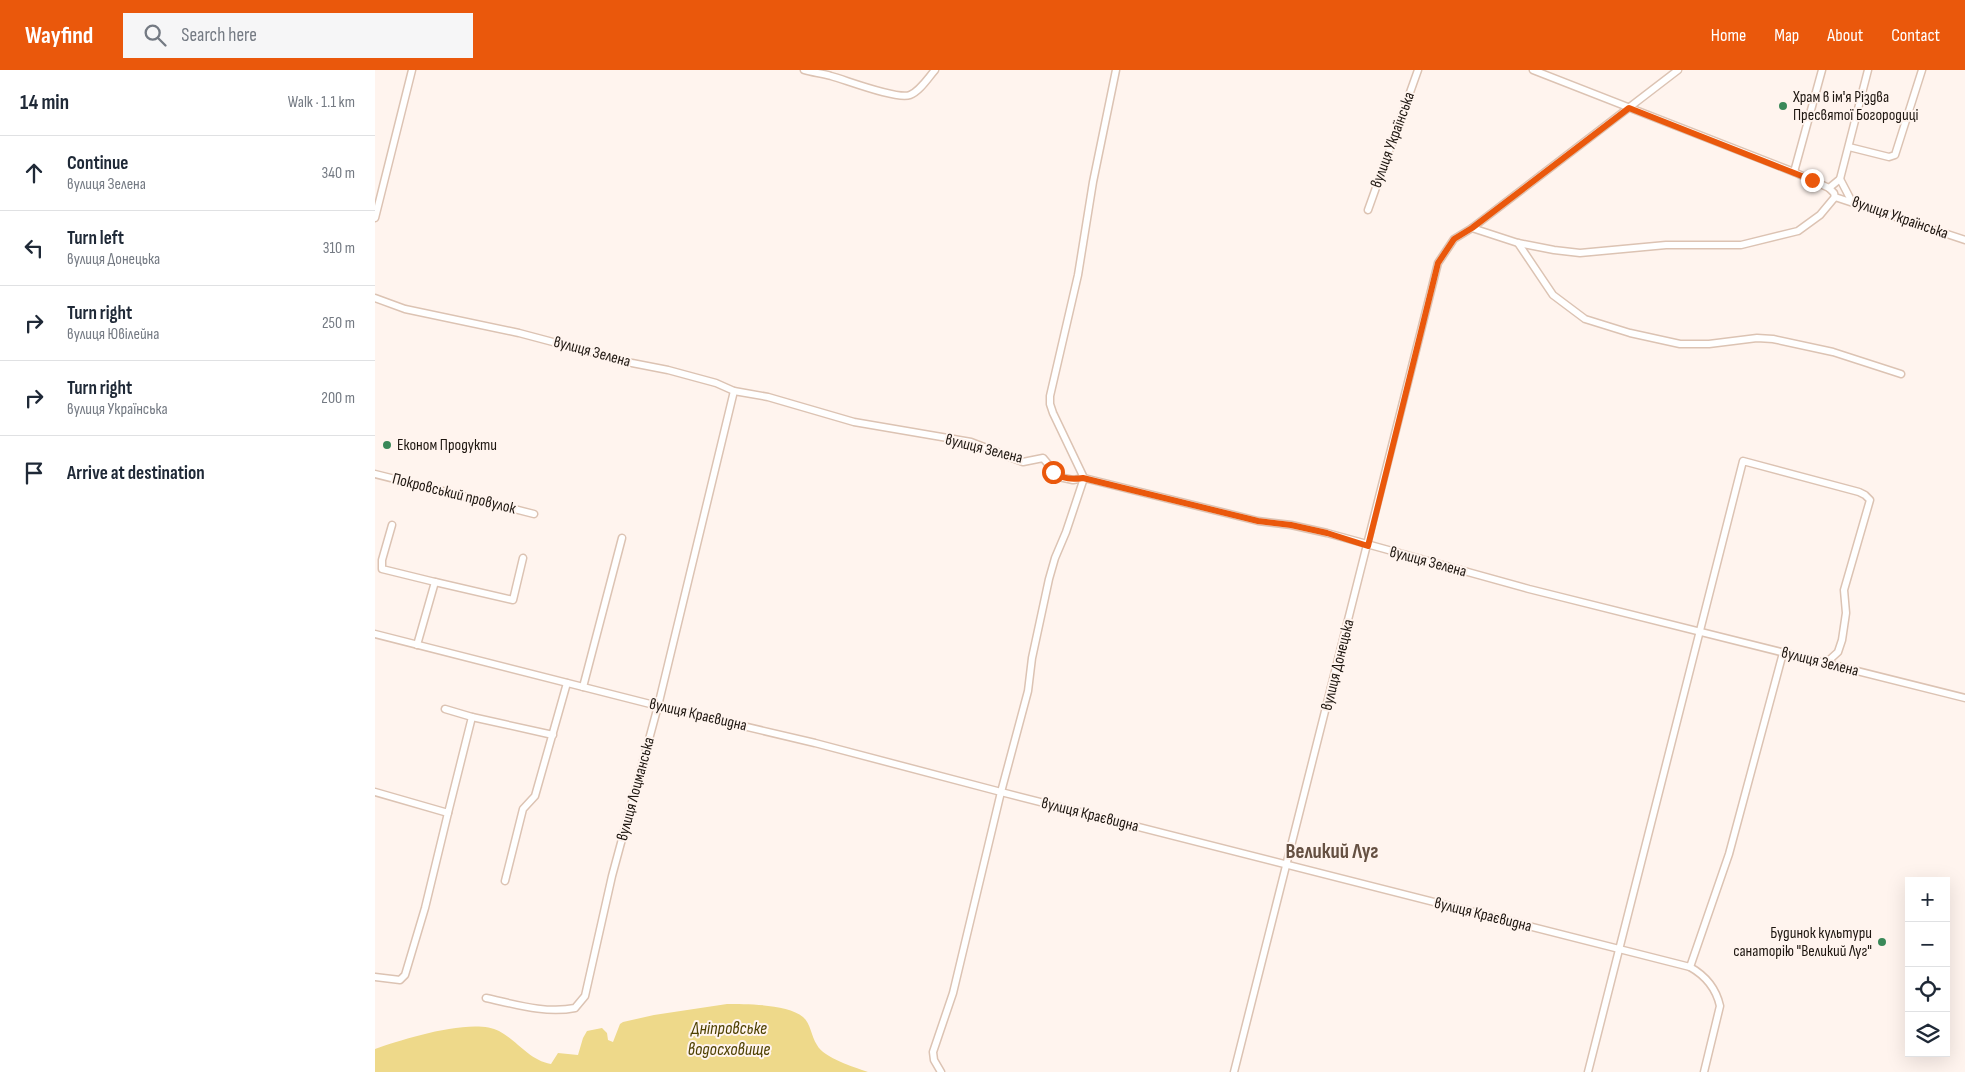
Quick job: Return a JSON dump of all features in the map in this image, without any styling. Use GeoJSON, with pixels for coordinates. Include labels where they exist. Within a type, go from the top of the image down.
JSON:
{"type":"FeatureCollection","features":[{"type":"Feature","properties":{"kind":"street"},"geometry":{"type":"LineString","coordinates":[[375,218],[411,70]]}},
{"type":"Feature","properties":{"kind":"street"},"geometry":{"type":"LineString","coordinates":[[804,70],[903,96],[909,95],[916,90],[935,70]]}},
{"type":"Feature","properties":{"kind":"street"},"geometry":{"type":"LineString","coordinates":[[941,1072],[934,1060],[933,1052],[953,993],[1029,683],[1032,658],[1049,579],[1083,478],[1053,414],[1050,396],[1078,275],[1093,182],[1116,70]]}},
{"type":"Feature","properties":{"kind":"street","name":"вулиця Українська"},"geometry":{"type":"LineString","coordinates":[[1368,210],[1418,70]]}},
{"type":"Feature","properties":{"kind":"street"},"geometry":{"type":"LineString","coordinates":[[1533,70],[1794,172],[1829,188],[1840,179],[1868,70]]}},
{"type":"Feature","properties":{"kind":"street"},"geometry":{"type":"LineString","coordinates":[[1472,228],[1678,70]]}},
{"type":"Feature","properties":{"kind":"street"},"geometry":{"type":"LineString","coordinates":[[1794,172],[1822,70]]}},
{"type":"Feature","properties":{"kind":"street"},"geometry":{"type":"LineString","coordinates":[[1849,146],[1893,157],[1921,70]]}},
{"type":"Feature","properties":{"kind":"street"},"geometry":{"type":"LineString","coordinates":[[1840,179],[1852,202]]}},
{"type":"Feature","properties":{"kind":"street","name":"вулиця Українська"},"geometry":{"type":"LineString","coordinates":[[1829,188],[1835,197],[1965,240]]}},
{"type":"Feature","properties":{"kind":"street"},"geometry":{"type":"LineString","coordinates":[[1472,228],[1517,242],[1554,250],[1580,253],[1666,245],[1741,245],[1798,231],[1820,215],[1835,197]]}},
{"type":"Feature","properties":{"kind":"street","name":"вулиця Донецька"},"geometry":{"type":"LineString","coordinates":[[1234,1072],[1441,257],[1454,239],[1472,228]]}},
{"type":"Feature","properties":{"kind":"street"},"geometry":{"type":"LineString","coordinates":[[1517,242],[1553,295],[1585,319],[1630,333],[1680,344],[1709,344],[1757,338],[1773,339],[1833,352],[1901,374]]}},
{"type":"Feature","properties":{"kind":"street","name":"вулиця Зелена"},"geometry":{"type":"LineString","coordinates":[[375,298],[405,309],[519,333],[632,363],[668,370],[717,383],[734,391],[768,397],[853,422],[971,442],[1023,462],[1043,458],[1059,477],[1073,480],[1083,478],[1258,521],[1291,525],[1327,533],[1368,546],[1965,698]]}},
{"type":"Feature","properties":{"kind":"street","name":"вулиця Лоцманська"},"geometry":{"type":"LineString","coordinates":[[486,998],[548,1009],[566,1010],[575,1008],[585,996],[612,876],[658,706],[734,391]]}},
{"type":"Feature","properties":{"kind":"street"},"geometry":{"type":"LineString","coordinates":[[1588,1072],[1743,461],[1859,492],[1865,494],[1869,500],[1844,590],[1845,622],[1842,640],[1838,652],[1826,663]]}},
{"type":"Feature","properties":{"kind":"street","name":"Покровський провулок"},"geometry":{"type":"LineString","coordinates":[[375,474],[534,514]]}},
{"type":"Feature","properties":{"kind":"street"},"geometry":{"type":"LineString","coordinates":[[391,525],[382,560],[382,569],[513,600],[523,558]]}},
{"type":"Feature","properties":{"kind":"street"},"geometry":{"type":"LineString","coordinates":[[583,687],[622,538]]}},
{"type":"Feature","properties":{"kind":"street"},"geometry":{"type":"LineString","coordinates":[[417,645],[435,582]]}},
{"type":"Feature","properties":{"kind":"street","name":"вулиця Краєвидна"},"geometry":{"type":"LineString","coordinates":[[375,634],[658,706],[815,743],[1690,967],[1703,974],[1718,996],[1720,1006],[1704,1072]]}},
{"type":"Feature","properties":{"kind":"street"},"geometry":{"type":"LineString","coordinates":[[1690,967],[1729,854],[1783,653]]}},
{"type":"Feature","properties":{"kind":"street"},"geometry":{"type":"LineString","coordinates":[[505,881],[523,809],[535,796],[567,683]]}},
{"type":"Feature","properties":{"kind":"street"},"geometry":{"type":"LineString","coordinates":[[445,709],[553,735]]}},
{"type":"Feature","properties":{"kind":"street"},"geometry":{"type":"LineString","coordinates":[[375,977],[401,980],[405,975],[425,908],[473,717]]}},
{"type":"Feature","properties":{"kind":"street"},"geometry":{"type":"LineString","coordinates":[[375,792],[448,813]]}},
{"type":"Feature","properties":{"kind":"water","name":"Дніпровське водосховище"},"geometry":{"type":"Polygon","coordinates":[[[727,1004],[777,1007],[796,1013],[806,1020],[815,1042],[821,1050],[840,1062],[868,1072],[375,1072],[375,1049],[438,1031],[473,1026],[487,1027],[506,1035],[536,1059],[551,1064],[558,1053],[578,1055],[587,1031],[602,1028],[607,1033],[608,1040],[613,1042],[620,1024],[623,1022],[654,1015],[727,1004]]]}},
{"type":"Feature","properties":{"kind":"place","name":"Храм в ім'я Різдва Пресвятої Богородиці"},"geometry":{"type":"Point","coordinates":[1783,106]}},
{"type":"Feature","properties":{"kind":"place","name":"Економ Продукти"},"geometry":{"type":"Point","coordinates":[387,445]}},
{"type":"Feature","properties":{"kind":"place","name":"Будинок культури санаторію \"Великий Луг\""},"geometry":{"type":"Point","coordinates":[1882,942]}},
{"type":"Feature","properties":{"kind":"district","name":"Великий Луг"},"geometry":{"type":"Point","coordinates":[1332,851]}},
{"type":"Feature","properties":{"kind":"route"},"geometry":{"type":"LineString","coordinates":[[1053,472],[1059,477],[1073,480],[1083,478],[1258,521],[1291,525],[1327,533],[1368,546],[1438,263],[1454,239],[1472,228],[1629,108],[1812,180]]}}]}
